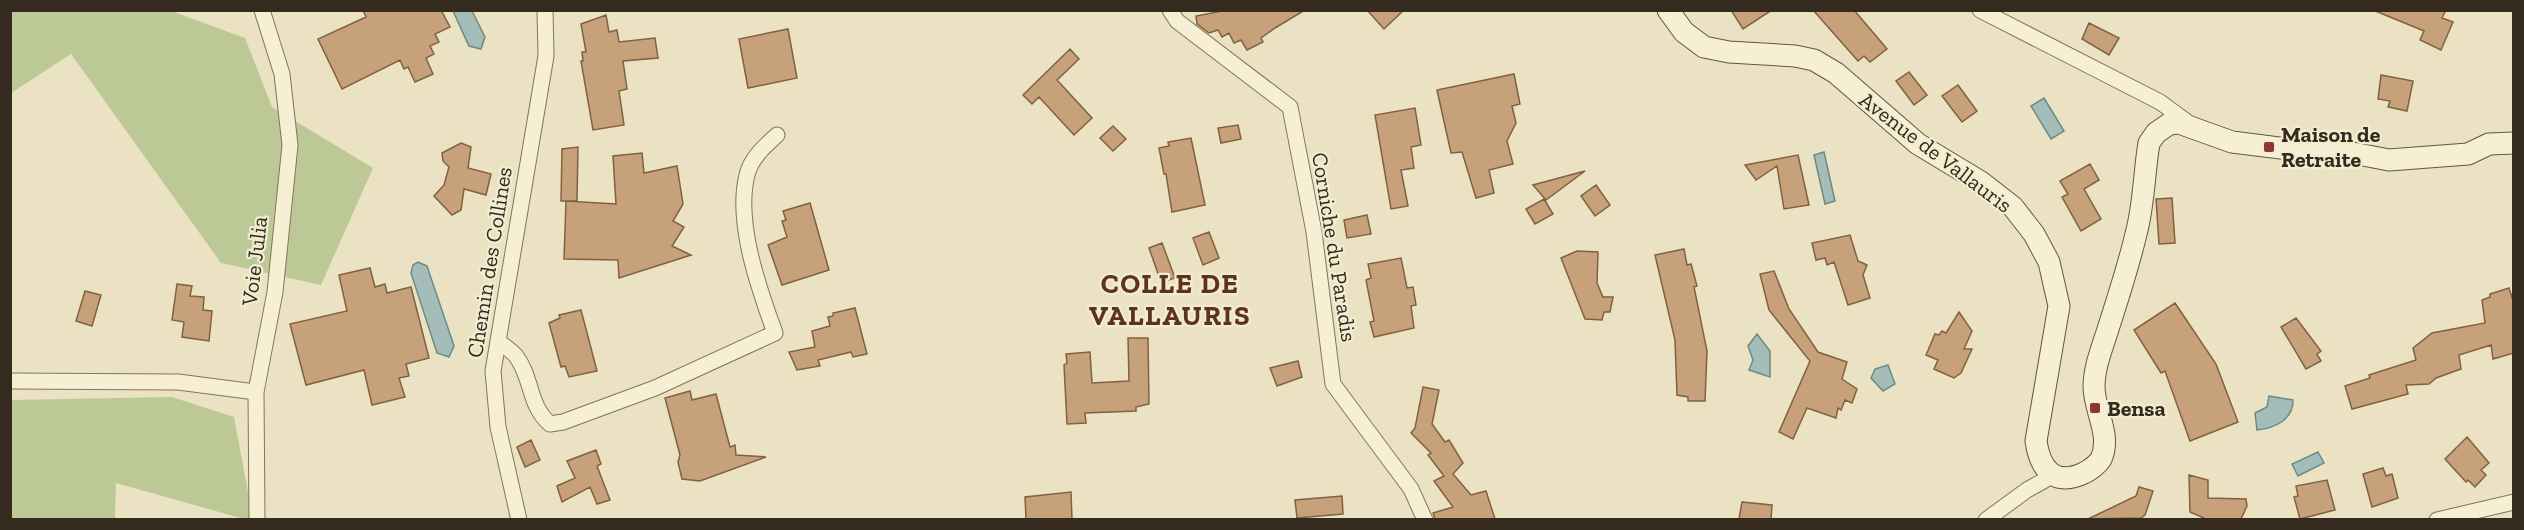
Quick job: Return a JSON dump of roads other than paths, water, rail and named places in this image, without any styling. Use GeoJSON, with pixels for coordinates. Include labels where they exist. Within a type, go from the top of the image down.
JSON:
{"type":"FeatureCollection","features":[{"type":"Feature","properties":{"kind":"main road","name":"Avenue de Vallauris"},"geometry":{"type":"LineString","coordinates":[[1668,10],[1684,32],[1704,47],[1729,52],[1796,56],[1814,60],[1836,73],[1918,144],[1981,182],[2013,207],[2034,234],[2049,262],[2059,306],[2036,441],[2038,456],[2044,469],[2052,476]]}},
{"type":"Feature","properties":{"kind":"main road"},"geometry":{"type":"LineString","coordinates":[[2052,476],[2065,479],[2088,471],[2100,460],[2104,448],[2103,430],[2095,408],[2095,371],[2137,231],[2149,143],[2156,133],[2169,124],[2192,126],[2232,142],[2296,150],[2337,150],[2389,160],[2468,154],[2489,144],[2514,143]]}},
{"type":"Feature","properties":{"kind":"street","name":"Voie Julia"},"geometry":{"type":"LineString","coordinates":[[257,519],[256,392],[275,292],[290,145],[282,74],[262,10]]}},
{"type":"Feature","properties":{"kind":"street","name":"Chemin des Collines"},"geometry":{"type":"LineString","coordinates":[[519,519],[498,427],[494,396],[498,341],[546,56],[545,10]]}},
{"type":"Feature","properties":{"kind":"street","name":"Corniche du Paradis"},"geometry":{"type":"LineString","coordinates":[[1170,10],[1177,21],[1290,107],[1314,232],[1333,384],[1411,489],[1425,519]]}},
{"type":"Feature","properties":{"kind":"street"},"geometry":{"type":"LineString","coordinates":[[1980,10],[2160,102],[2192,126]]}},
{"type":"Feature","properties":{"kind":"street"},"geometry":{"type":"LineString","coordinates":[[498,341],[515,355],[526,373],[538,414],[550,424],[564,422],[655,388],[775,333],[750,257],[745,203],[747,175],[757,153],[777,135]]}},
{"type":"Feature","properties":{"kind":"street"},"geometry":{"type":"LineString","coordinates":[[10,381],[178,382],[256,392]]}},
{"type":"Feature","properties":{"kind":"street"},"geometry":{"type":"LineString","coordinates":[[1986,519],[2027,490],[2052,476]]}},
{"type":"Feature","properties":{"kind":"street"},"geometry":{"type":"LineString","coordinates":[[2437,519],[2514,502]]}},
{"type":"Feature","properties":{"kind":"water"},"geometry":{"type":"Polygon","coordinates":[[[453,11],[472,11],[485,37],[481,49],[469,46],[453,11]]]}},
{"type":"Feature","properties":{"kind":"water"},"geometry":{"type":"Polygon","coordinates":[[[2044,98],[2064,131],[2051,139],[2031,106],[2044,98]]]}},
{"type":"Feature","properties":{"kind":"water"},"geometry":{"type":"Polygon","coordinates":[[[1824,152],[1835,201],[1825,204],[1814,155],[1824,152]]]}},
{"type":"Feature","properties":{"kind":"water"},"geometry":{"type":"Polygon","coordinates":[[[418,262],[427,266],[454,346],[449,357],[437,353],[411,273],[413,265],[418,262]]]}},
{"type":"Feature","properties":{"kind":"water"},"geometry":{"type":"Polygon","coordinates":[[[1757,334],[1770,351],[1770,377],[1749,370],[1753,360],[1748,346],[1757,334]]]}},
{"type":"Feature","properties":{"kind":"water"},"geometry":{"type":"Polygon","coordinates":[[[1888,365],[1895,384],[1883,391],[1871,378],[1875,369],[1888,365]]]}},
{"type":"Feature","properties":{"kind":"water"},"geometry":{"type":"Polygon","coordinates":[[[2269,396],[2293,400],[2290,413],[2282,422],[2257,430],[2255,413],[2267,407],[2269,396]]]}},
{"type":"Feature","properties":{"kind":"water"},"geometry":{"type":"Polygon","coordinates":[[[2318,452],[2324,463],[2298,476],[2292,464],[2318,452]]]}},
{"type":"Feature","properties":{"kind":"place","name":"Maison de Retraite"},"geometry":{"type":"Point","coordinates":[2269,147]}},
{"type":"Feature","properties":{"kind":"place","name":"Bensa"},"geometry":{"type":"Point","coordinates":[2095,408]}},
{"type":"Feature","properties":{"kind":"district","name":"COLLE DE VALLAURIS"},"geometry":{"type":"Point","coordinates":[1170,299]}}]}
